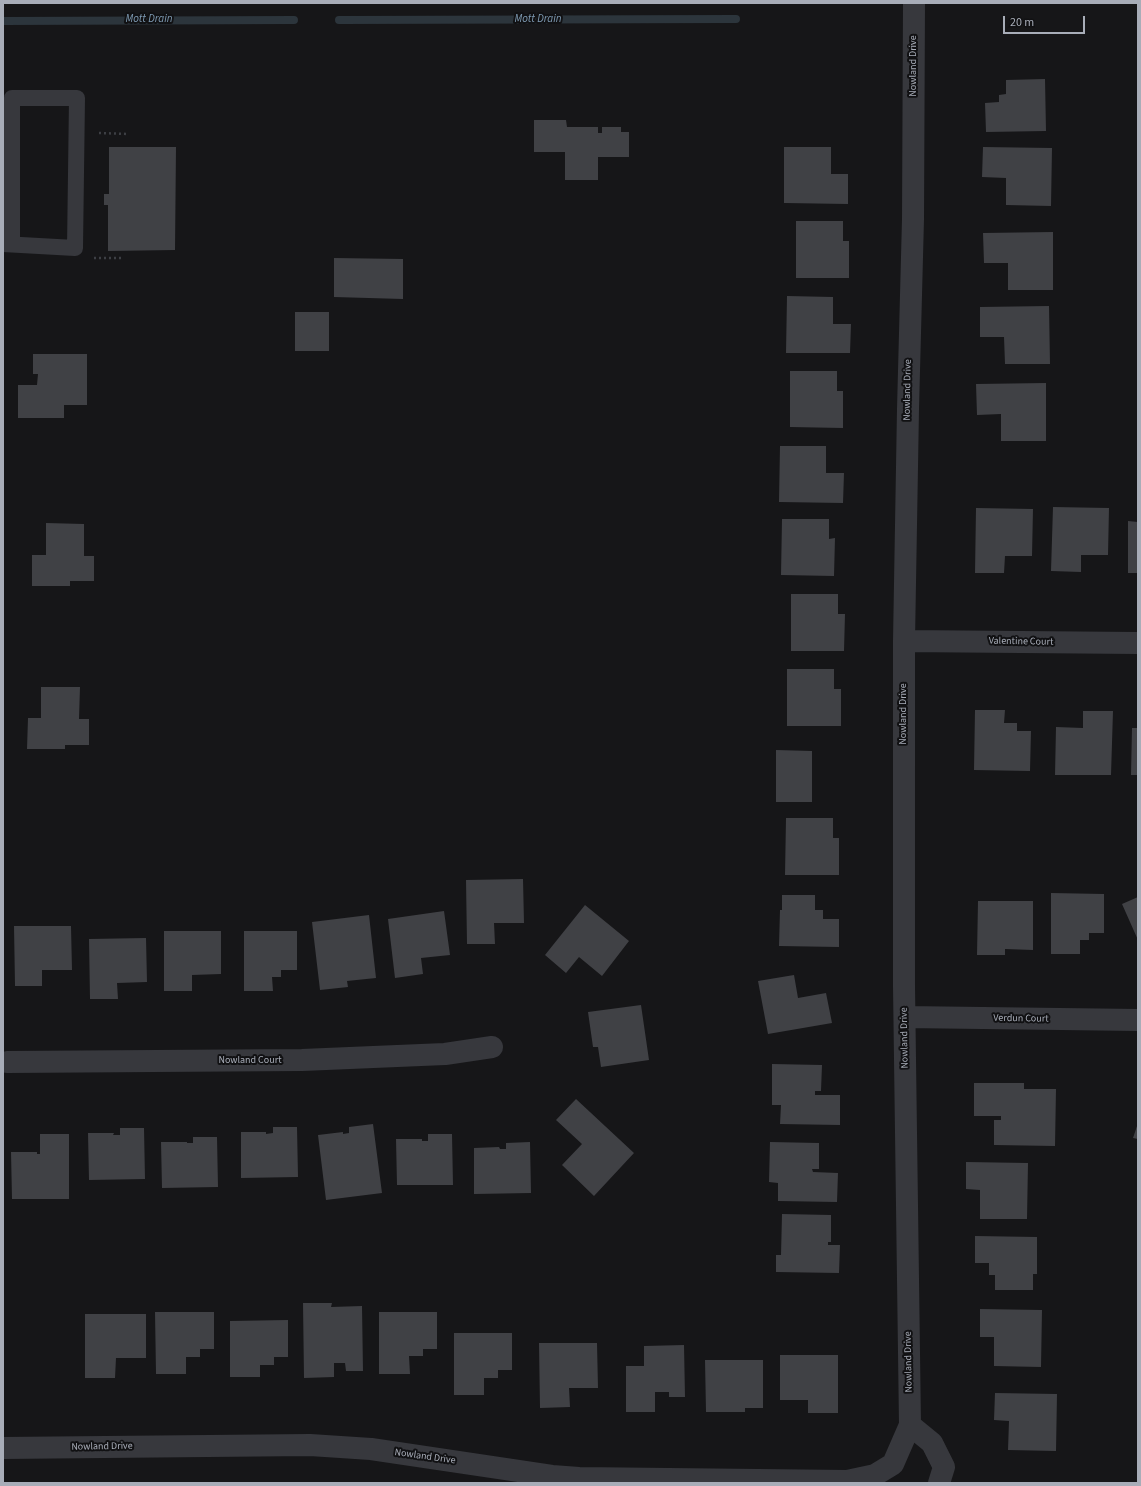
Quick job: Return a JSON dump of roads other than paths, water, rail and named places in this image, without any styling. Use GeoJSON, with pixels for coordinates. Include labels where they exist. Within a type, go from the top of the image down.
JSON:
{"type":"FeatureCollection","features":[{"type":"Feature","properties":{"kind":"street","name":"Nowland Drive"},"geometry":{"type":"LineString","coordinates":[[3,1448],[310,1445],[371,1449],[552,1476],[578,1478],[848,1482],[875,1475],[892,1464],[910,1425],[904,1017],[904,641],[913,219],[914,3]]}},
{"type":"Feature","properties":{"kind":"street","name":"Valentine Court"},"geometry":{"type":"LineString","coordinates":[[904,641],[1138,643]]}},
{"type":"Feature","properties":{"kind":"street","name":"Verdun Court"},"geometry":{"type":"LineString","coordinates":[[904,1017],[1138,1020]]}},
{"type":"Feature","properties":{"kind":"street","name":"Nowland Court"},"geometry":{"type":"LineString","coordinates":[[4,1062],[302,1060],[445,1054],[492,1047]]}},
{"type":"Feature","properties":{"kind":"street"},"geometry":{"type":"LineString","coordinates":[[910,1425],[932,1442],[944,1467],[939,1483]]}},
{"type":"Feature","properties":{"kind":"lane"},"geometry":{"type":"LineString","coordinates":[[12,98],[77,98],[75,248],[7,244],[12,98]]}},
{"type":"Feature","properties":{"kind":"waterway","name":"Mott Drain"},"geometry":{"type":"LineString","coordinates":[[339,20],[736,19]]}},
{"type":"Feature","properties":{"kind":"waterway","name":"Mott Drain"},"geometry":{"type":"LineString","coordinates":[[3,21],[294,20]]}}]}
